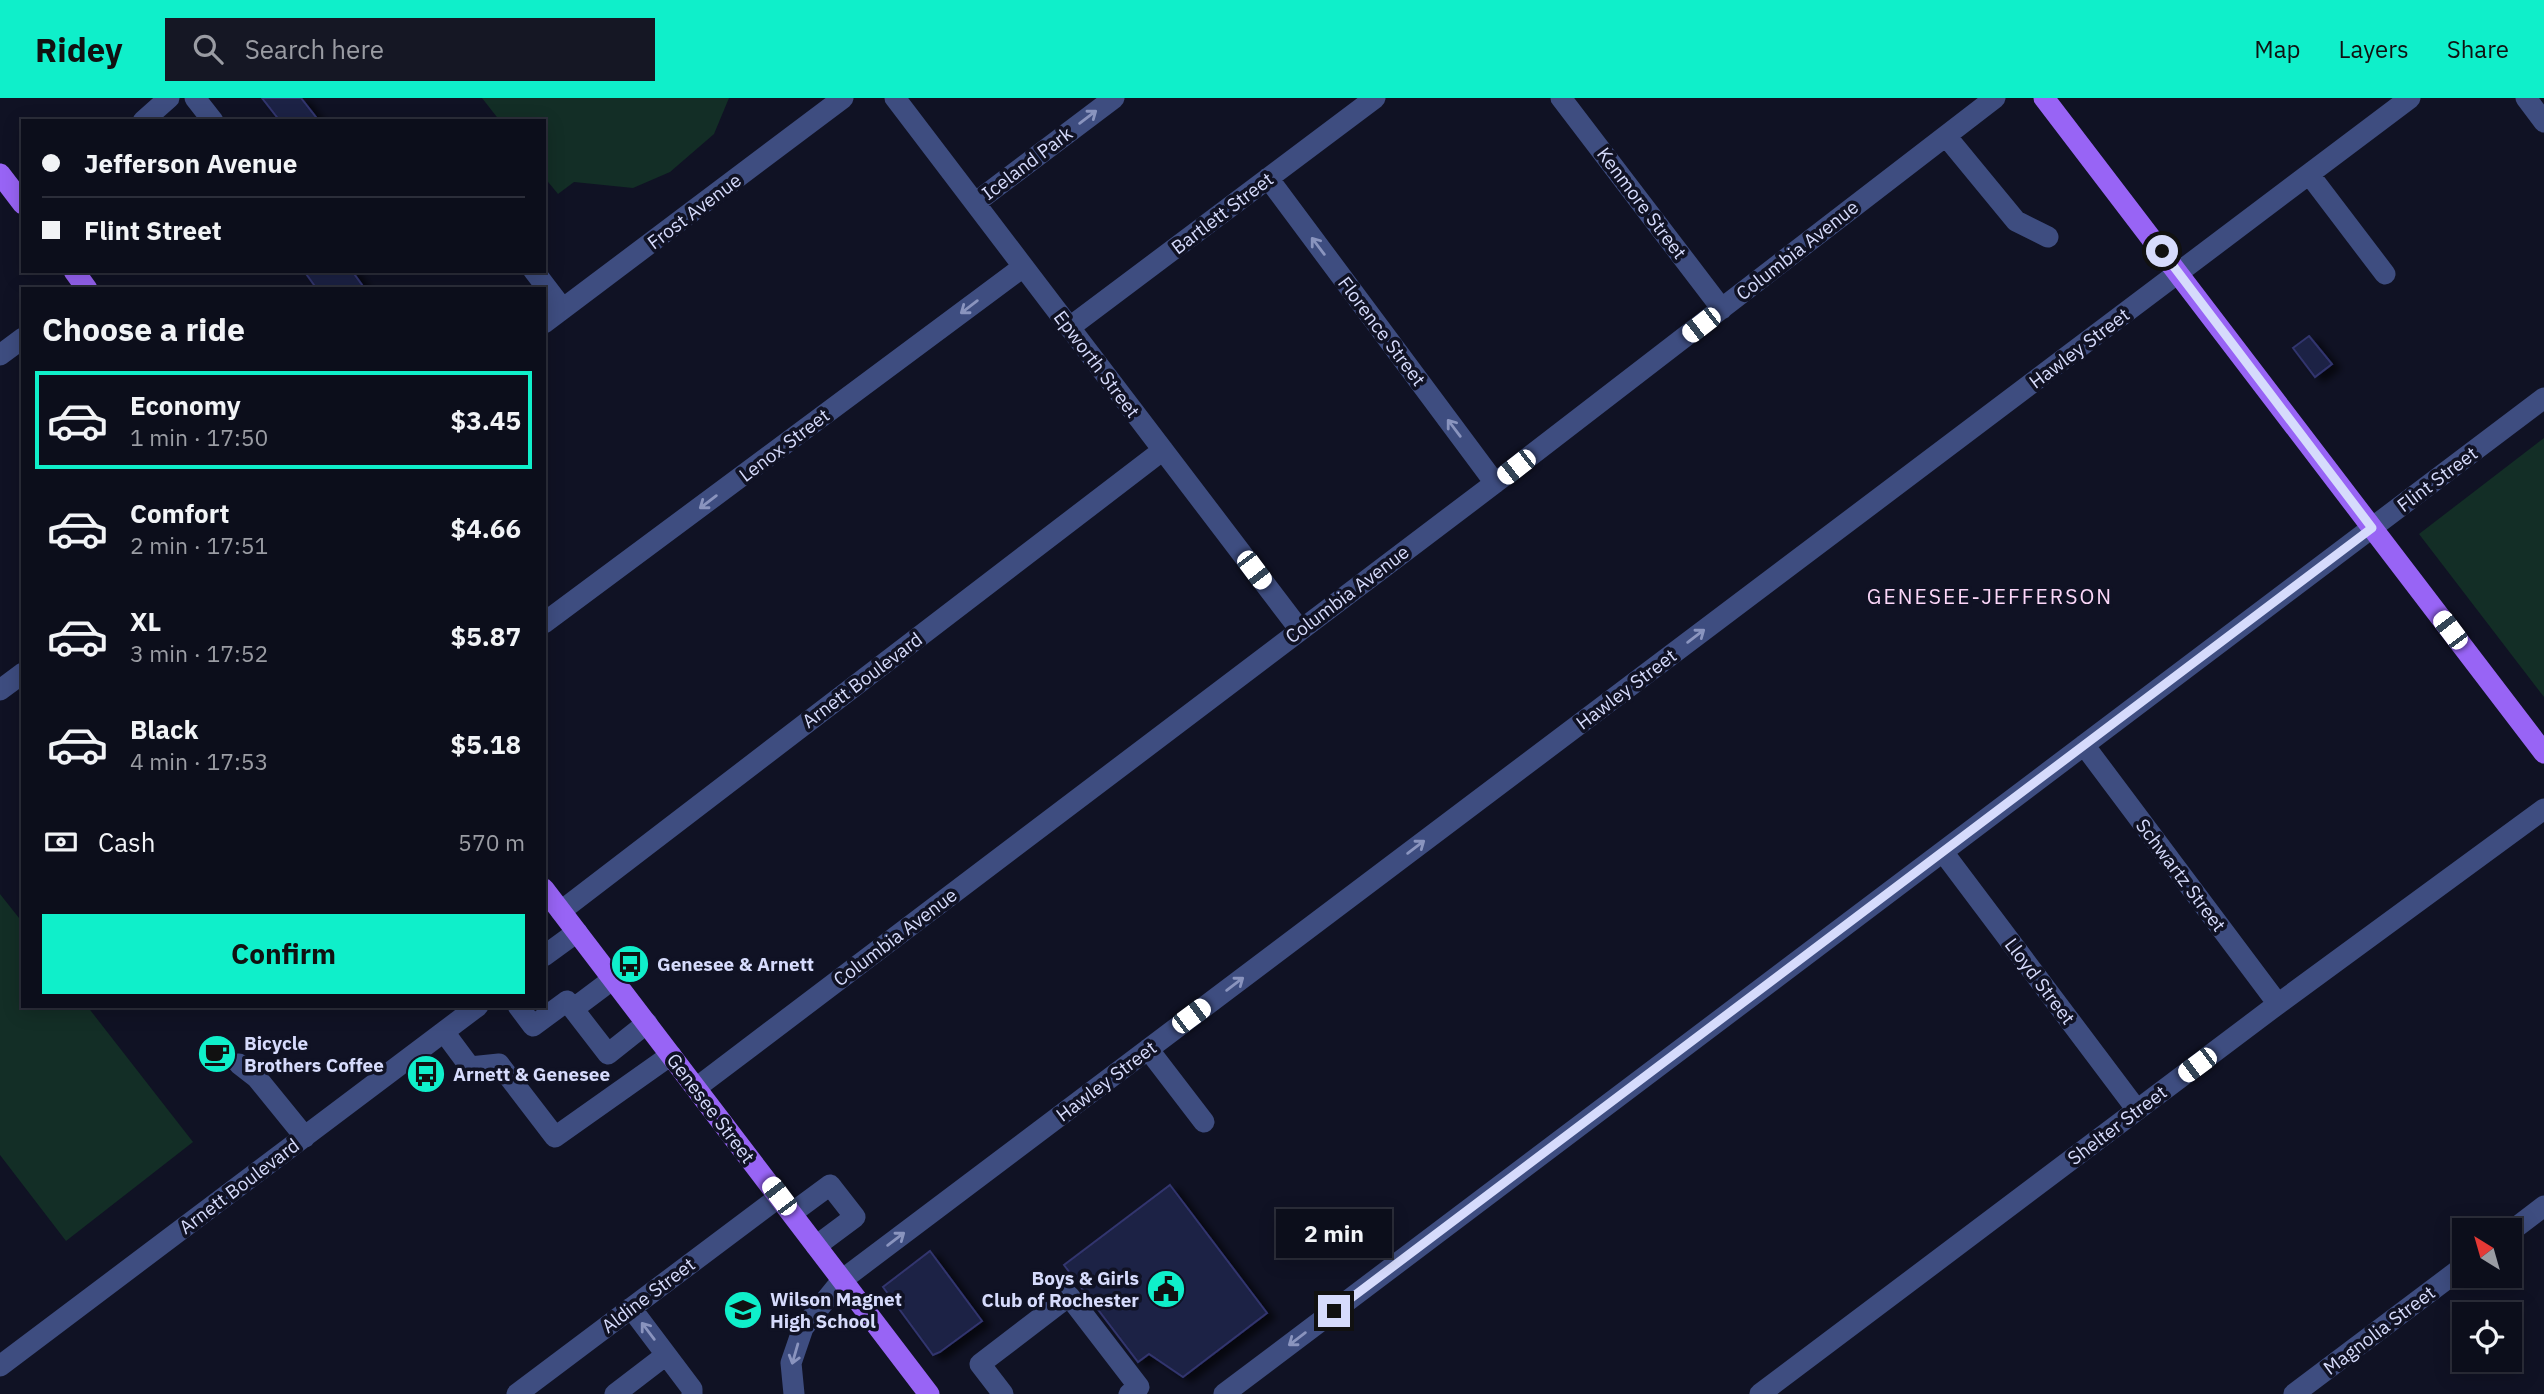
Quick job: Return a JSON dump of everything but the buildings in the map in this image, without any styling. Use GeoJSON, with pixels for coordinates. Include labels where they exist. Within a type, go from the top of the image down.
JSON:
{"type":"FeatureCollection","features":[{"type":"Feature","properties":{"kind":"main road"},"geometry":{"type":"LineString","coordinates":[[2045,98],[2544,753]]}},
{"type":"Feature","properties":{"kind":"main road"},"geometry":{"type":"LineString","coordinates":[[0,174],[21,201]]}},
{"type":"Feature","properties":{"kind":"main road","name":"Genesee Street"},"geometry":{"type":"LineString","coordinates":[[546,892],[929,1394]]}},
{"type":"Feature","properties":{"kind":"street"},"geometry":{"type":"LineString","coordinates":[[145,119],[169,98]]}},
{"type":"Feature","properties":{"kind":"street"},"geometry":{"type":"LineString","coordinates":[[195,98],[211,119]]}},
{"type":"Feature","properties":{"kind":"street","name":"Frost Avenue"},"geometry":{"type":"LineString","coordinates":[[546,322],[844,98]]}},
{"type":"Feature","properties":{"kind":"street","name":"Epworth Street"},"geometry":{"type":"LineString","coordinates":[[895,98],[1300,630]]}},
{"type":"Feature","properties":{"kind":"street","name":"Iceland Park"},"geometry":{"type":"LineString","coordinates":[[975,203],[1114,98]]}},
{"type":"Feature","properties":{"kind":"street","name":"Bartlett Street"},"geometry":{"type":"LineString","coordinates":[[1070,327],[1375,98]]}},
{"type":"Feature","properties":{"kind":"street","name":"Kenmore Street"},"geometry":{"type":"LineString","coordinates":[[1561,98],[1722,309]]}},
{"type":"Feature","properties":{"kind":"street","name":"Columbia Avenue"},"geometry":{"type":"LineString","coordinates":[[696,1088],[1495,483],[1996,98]]}},
{"type":"Feature","properties":{"kind":"street","name":"Hawley Street"},"geometry":{"type":"LineString","coordinates":[[794,1394],[791,1363],[803,1328],[842,1280],[2410,98]]}},
{"type":"Feature","properties":{"kind":"street"},"geometry":{"type":"LineString","coordinates":[[2526,98],[2544,122]]}},
{"type":"Feature","properties":{"kind":"street"},"geometry":{"type":"LineString","coordinates":[[1946,136],[2015,221],[2048,237]]}},
{"type":"Feature","properties":{"kind":"street"},"geometry":{"type":"LineString","coordinates":[[2309,174],[2385,274]]}},
{"type":"Feature","properties":{"kind":"street","name":"Florence Street"},"geometry":{"type":"LineString","coordinates":[[1268,178],[1495,483]]}},
{"type":"Feature","properties":{"kind":"street","name":"Lenox Street"},"geometry":{"type":"LineString","coordinates":[[546,622],[1023,267]]}},
{"type":"Feature","properties":{"kind":"street"},"geometry":{"type":"LineString","coordinates":[[536,273],[563,309]]}},
{"type":"Feature","properties":{"kind":"street"},"geometry":{"type":"LineString","coordinates":[[0,355],[21,339]]}},
{"type":"Feature","properties":{"kind":"street","name":"Flint Street"},"geometry":{"type":"LineString","coordinates":[[1224,1394],[2544,398]]}},
{"type":"Feature","properties":{"kind":"street","name":"Arnett Boulevard"},"geometry":{"type":"LineString","coordinates":[[561,911],[1163,450]]}},
{"type":"Feature","properties":{"kind":"street"},"geometry":{"type":"LineString","coordinates":[[0,690],[21,674]]}},
{"type":"Feature","properties":{"kind":"street","name":"Schwartz Street"},"geometry":{"type":"LineString","coordinates":[[2084,745],[2278,1004]]}},
{"type":"Feature","properties":{"kind":"street","name":"Shelter Street"},"geometry":{"type":"LineString","coordinates":[[1759,1394],[2278,1004],[2544,809]]}},
{"type":"Feature","properties":{"kind":"street","name":"Lloyd Street"},"geometry":{"type":"LineString","coordinates":[[1943,852],[2137,1110]]}},
{"type":"Feature","properties":{"kind":"street"},"geometry":{"type":"LineString","coordinates":[[546,955],[577,932]]}},
{"type":"Feature","properties":{"kind":"street"},"geometry":{"type":"LineString","coordinates":[[573,1009],[613,979]]}},
{"type":"Feature","properties":{"kind":"street"},"geometry":{"type":"LineString","coordinates":[[520,1008],[533,1026],[567,1001],[608,1054],[647,1023]]}},
{"type":"Feature","properties":{"kind":"street","name":"Arnett Boulevard"},"geometry":{"type":"LineString","coordinates":[[0,1366],[475,1008]]}},
{"type":"Feature","properties":{"kind":"street"},"geometry":{"type":"LineString","coordinates":[[444,1032],[470,1067],[499,1064],[555,1137],[671,1055]]}},
{"type":"Feature","properties":{"kind":"street"},"geometry":{"type":"LineString","coordinates":[[1148,1049],[1204,1122]]}},
{"type":"Feature","properties":{"kind":"street"},"geometry":{"type":"LineString","coordinates":[[239,1064],[257,1078],[305,1136]]}},
{"type":"Feature","properties":{"kind":"street","name":"Aldine Street"},"geometry":{"type":"LineString","coordinates":[[517,1394],[631,1308],[785,1205],[830,1185],[855,1217],[816,1246]]}},
{"type":"Feature","properties":{"kind":"street"},"geometry":{"type":"LineString","coordinates":[[2522,1223],[2544,1206]]}},
{"type":"Feature","properties":{"kind":"street","name":"Magnolia Street"},"geometry":{"type":"LineString","coordinates":[[2294,1394],[2452,1275]]}},
{"type":"Feature","properties":{"kind":"street"},"geometry":{"type":"LineString","coordinates":[[1003,1394],[980,1364],[1069,1296],[1139,1387],[1129,1394]]}},
{"type":"Feature","properties":{"kind":"street"},"geometry":{"type":"LineString","coordinates":[[631,1308],[692,1390],[692,1394]]}},
{"type":"Feature","properties":{"kind":"street"},"geometry":{"type":"LineString","coordinates":[[615,1394],[666,1355]]}},
{"type":"Feature","properties":{"kind":"green space"},"geometry":{"type":"Polygon","coordinates":[[[482,98],[729,98],[714,134],[670,172],[633,188],[574,182],[558,194],[546,179],[546,119],[498,119],[482,98]]]}},
{"type":"Feature","properties":{"kind":"green space"},"geometry":{"type":"Polygon","coordinates":[[[2544,438],[2544,697],[2419,534],[2544,438]]]}},
{"type":"Feature","properties":{"kind":"green space"},"geometry":{"type":"Polygon","coordinates":[[[0,894],[21,920],[21,1008],[89,1008],[193,1142],[66,1241],[0,1155],[0,894]]]}},
{"type":"Feature","properties":{"kind":"place","name":"Genesee & Arnett"},"geometry":{"type":"Point","coordinates":[630,964]}},
{"type":"Feature","properties":{"kind":"place","name":"Bicycle Brothers Coffee"},"geometry":{"type":"Point","coordinates":[217,1054]}},
{"type":"Feature","properties":{"kind":"place","name":"Arnett & Genesee"},"geometry":{"type":"Point","coordinates":[426,1074]}},
{"type":"Feature","properties":{"kind":"place","name":"Boys & Girls Club of Rochester"},"geometry":{"type":"Point","coordinates":[1166,1289]}},
{"type":"Feature","properties":{"kind":"place","name":"Wilson Magnet High School"},"geometry":{"type":"Point","coordinates":[743,1310]}},
{"type":"Feature","properties":{"kind":"district","name":"GENESEE-JEFFERSON"},"geometry":{"type":"Point","coordinates":[1990,596]}},
{"type":"Feature","properties":{"kind":"route"},"geometry":{"type":"LineString","coordinates":[[1334,1311],[2372,528],[2162,251]]}}]}
